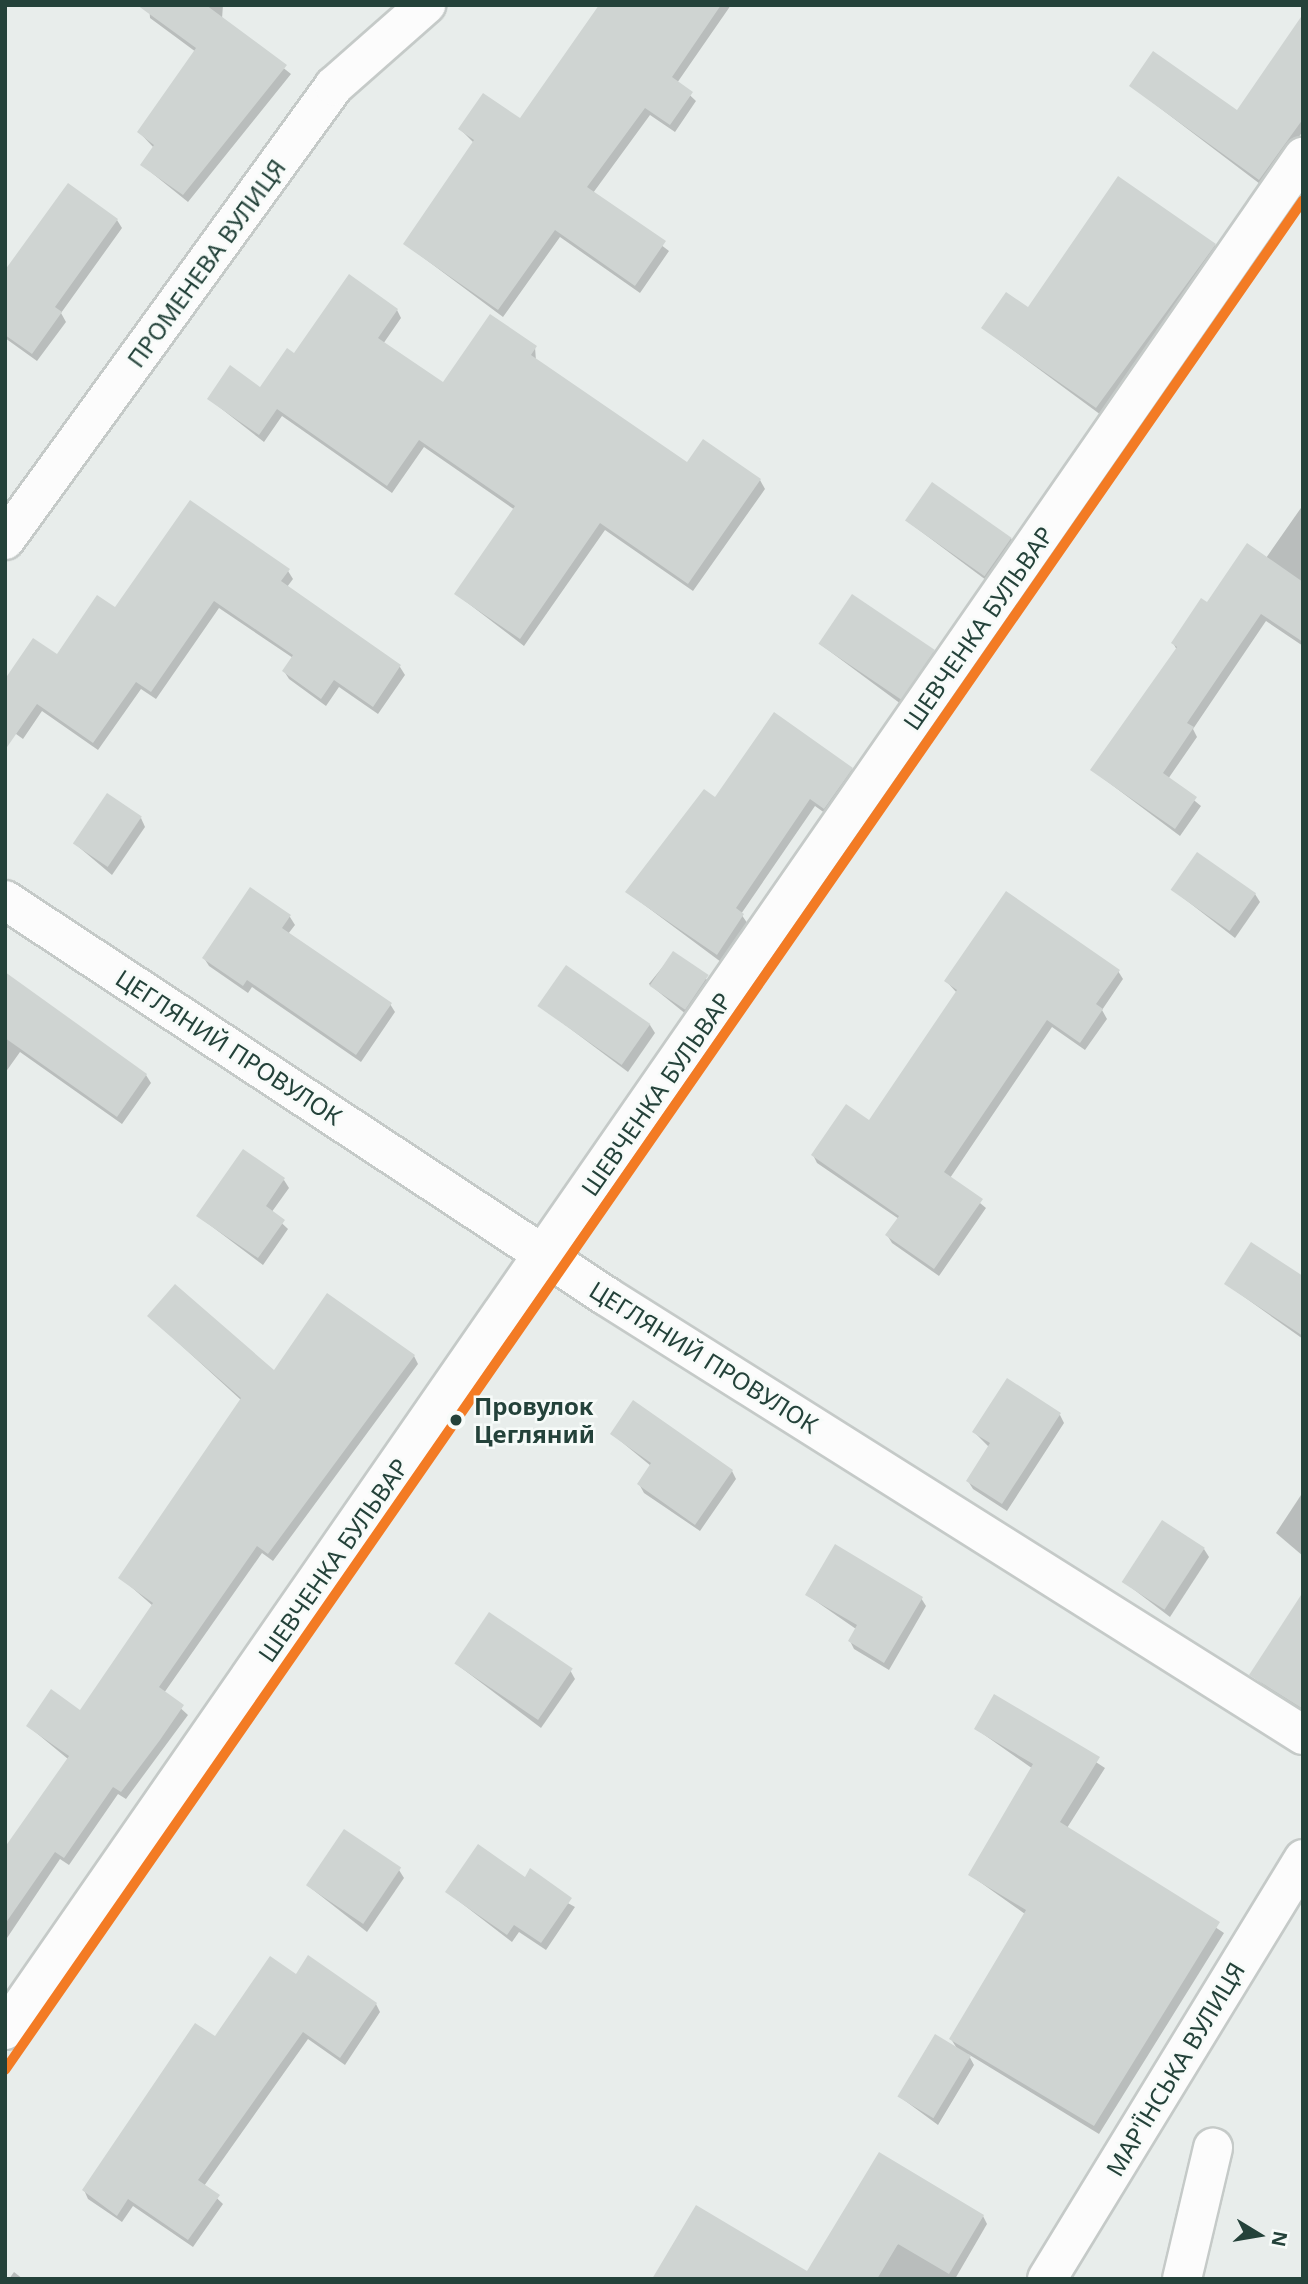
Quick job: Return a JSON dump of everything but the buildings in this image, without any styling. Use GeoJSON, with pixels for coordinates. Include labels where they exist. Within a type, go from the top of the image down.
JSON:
{"type":"FeatureCollection","features":[{"type":"Feature","properties":{"kind":"street","name":"ПРОМЕНЕВА ВУЛИЦЯ"},"geometry":{"type":"LineString","coordinates":[[5,540],[334,86],[426,5]]}},
{"type":"Feature","properties":{"kind":"street","name":"ШЕВЧЕНКА БУЛЬВАР"},"geometry":{"type":"LineString","coordinates":[[5,2030],[545,1255],[1303,156]]}},
{"type":"Feature","properties":{"kind":"street","name":"ЦЕГЛЯНИЙ ПРОВУЛОК"},"geometry":{"type":"LineString","coordinates":[[5,900],[545,1255],[1303,1735]]}},
{"type":"Feature","properties":{"kind":"street","name":"МАР'ЇНСЬКА ВУЛИЦЯ"},"geometry":{"type":"LineString","coordinates":[[1047,2279],[1303,1859]]}},
{"type":"Feature","properties":{"kind":"street"},"geometry":{"type":"LineString","coordinates":[[1182,2279],[1213,2148]]}},
{"type":"Feature","properties":{"kind":"transit line"},"geometry":{"type":"LineString","coordinates":[[5,2070],[1303,200]]}},
{"type":"Feature","properties":{"kind":"place","name":"Провулок Цегляний"},"geometry":{"type":"Point","coordinates":[456,1420]}}]}
